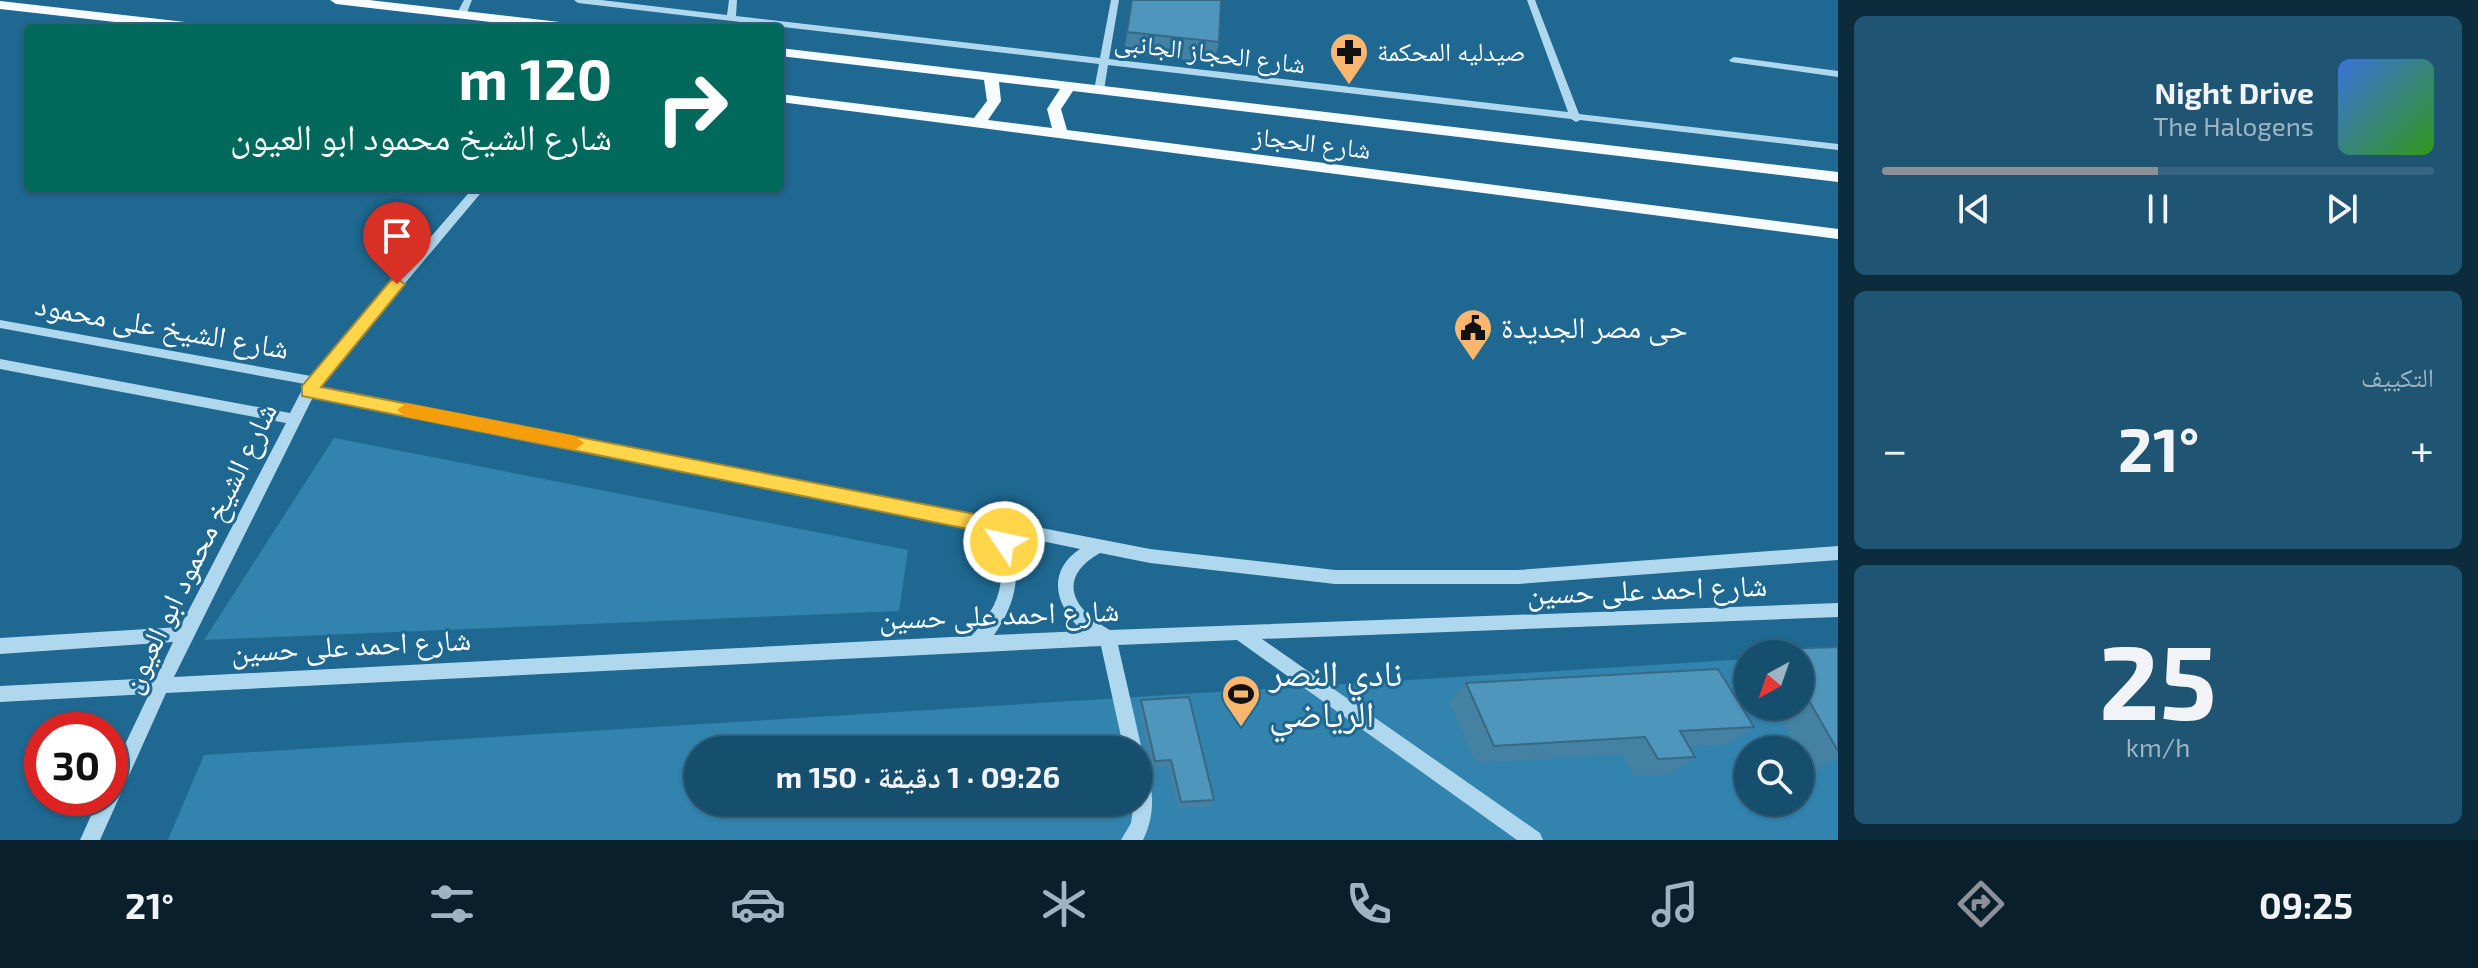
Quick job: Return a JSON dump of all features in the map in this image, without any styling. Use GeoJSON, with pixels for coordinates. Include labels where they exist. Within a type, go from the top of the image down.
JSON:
{"type":"FeatureCollection","features":[{"type":"Feature","properties":{"kind":"main road"},"geometry":{"type":"LineString","coordinates":[[336,0],[541,24]]}},
{"type":"Feature","properties":{"kind":"main road"},"geometry":{"type":"LineString","coordinates":[[0,5],[168,24]]}},
{"type":"Feature","properties":{"kind":"main road","name":"شارع الحجاز"},"geometry":{"type":"LineString","coordinates":[[784,52],[1838,177]]}},
{"type":"Feature","properties":{"kind":"main road"},"geometry":{"type":"LineString","coordinates":[[978,124],[994,101],[991,77]]}},
{"type":"Feature","properties":{"kind":"main road"},"geometry":{"type":"LineString","coordinates":[[1061,136],[1054,109],[1069,86]]}},
{"type":"Feature","properties":{"kind":"main road","name":"شارع الحجاز"},"geometry":{"type":"LineString","coordinates":[[784,99],[1838,234]]}},
{"type":"Feature","properties":{"kind":"street"},"geometry":{"type":"LineString","coordinates":[[461,15],[468,0]]}},
{"type":"Feature","properties":{"kind":"street","name":"شارع الحجاز الجانبى"},"geometry":{"type":"LineString","coordinates":[[578,0],[781,24]]}},
{"type":"Feature","properties":{"kind":"street"},"geometry":{"type":"LineString","coordinates":[[731,18],[733,0]]}},
{"type":"Feature","properties":{"kind":"street"},"geometry":{"type":"LineString","coordinates":[[1099,90],[1115,0]]}},
{"type":"Feature","properties":{"kind":"street"},"geometry":{"type":"LineString","coordinates":[[1531,0],[1576,119]]}},
{"type":"Feature","properties":{"kind":"street","name":"شارع الحجاز الجانبى"},"geometry":{"type":"LineString","coordinates":[[784,24],[1576,119],[1838,147]]}},
{"type":"Feature","properties":{"kind":"street"},"geometry":{"type":"LineString","coordinates":[[1734,60],[1838,74]]}},
{"type":"Feature","properties":{"kind":"street","name":"شارع الشيخ محمود ابو العيون"},"geometry":{"type":"LineString","coordinates":[[128,758],[185,634],[311,386],[476,192]]}},
{"type":"Feature","properties":{"kind":"street","name":"شارع الشيخ على محمود"},"geometry":{"type":"LineString","coordinates":[[0,324],[311,386]]}},
{"type":"Feature","properties":{"kind":"street"},"geometry":{"type":"LineString","coordinates":[[0,364],[292,419]]}},
{"type":"Feature","properties":{"kind":"street","name":"شارع احمد على حسين"},"geometry":{"type":"LineString","coordinates":[[311,386],[1150,556],[1335,577],[1518,577],[1838,553]]}},
{"type":"Feature","properties":{"kind":"street"},"geometry":{"type":"LineString","coordinates":[[975,643],[1001,615],[1011,580],[1010,560],[995,526]]}},
{"type":"Feature","properties":{"kind":"street"},"geometry":{"type":"LineString","coordinates":[[1098,546],[1073,562],[1066,575],[1065,589],[1078,619],[1108,638],[1130,736]]}},
{"type":"Feature","properties":{"kind":"street","name":"شارع احمد على حسين"},"geometry":{"type":"LineString","coordinates":[[0,694],[163,683],[975,643],[1838,610]]}},
{"type":"Feature","properties":{"kind":"street"},"geometry":{"type":"LineString","coordinates":[[1241,633],[1533,840]]}},
{"type":"Feature","properties":{"kind":"street"},"geometry":{"type":"LineString","coordinates":[[0,646],[185,634]]}},
{"type":"Feature","properties":{"kind":"street","name":"شارع الشيخ محمود ابو العيون"},"geometry":{"type":"LineString","coordinates":[[90,840],[101,816]]}},
{"type":"Feature","properties":{"kind":"street"},"geometry":{"type":"LineString","coordinates":[[1131,840],[1143,816]]}},
{"type":"Feature","properties":{"kind":"shaded area"},"geometry":{"type":"Polygon","coordinates":[[[334,438],[908,550],[899,611],[204,640],[334,438]]]}},
{"type":"Feature","properties":{"kind":"shaded area","name":"نادي النصر الرياضي"},"geometry":{"type":"Polygon","coordinates":[[[1838,654],[1838,840],[168,840],[204,755],[1734,660],[1734,720],[1814,720],[1814,687],[1838,654]]]}},
{"type":"Feature","properties":{"kind":"building"},"geometry":{"type":"Polygon","coordinates":[[[1132,0],[1221,0],[1219,42],[1127,32],[1132,0]]]}},
{"type":"Feature","properties":{"kind":"building"},"geometry":{"type":"Polygon","coordinates":[[[1838,647],[1838,751],[1814,709],[1814,648],[1838,647]]]}},
{"type":"Feature","properties":{"kind":"building"},"geometry":{"type":"Polygon","coordinates":[[[1718,669],[1734,695],[1734,720],[1750,720],[1754,727],[1680,731],[1695,757],[1658,759],[1645,737],[1494,746],[1466,683],[1718,669]]]}},
{"type":"Feature","properties":{"kind":"building"},"geometry":{"type":"Polygon","coordinates":[[[1189,697],[1214,800],[1181,802],[1171,760],[1155,761],[1152,736],[1149,736],[1141,700],[1189,697]]]}},
{"type":"Feature","properties":{"kind":"slow traffic"},"geometry":{"type":"LineString","coordinates":[[406,410],[575,443]]}},
{"type":"Feature","properties":{"kind":"place","name":"صيدليه المحكمة"},"geometry":{"type":"Point","coordinates":[1349,86]}},
{"type":"Feature","properties":{"kind":"place","name":"حى مصر الجديدة"},"geometry":{"type":"Point","coordinates":[1473,362]}},
{"type":"Feature","properties":{"kind":"place","name":"نادي النصر الرياضي"},"geometry":{"type":"Point","coordinates":[1241,728]}},
{"type":"Feature","properties":{"kind":"route"},"geometry":{"type":"LineString","coordinates":[[397,284],[308,391],[995,526],[1004,542]]}}]}
